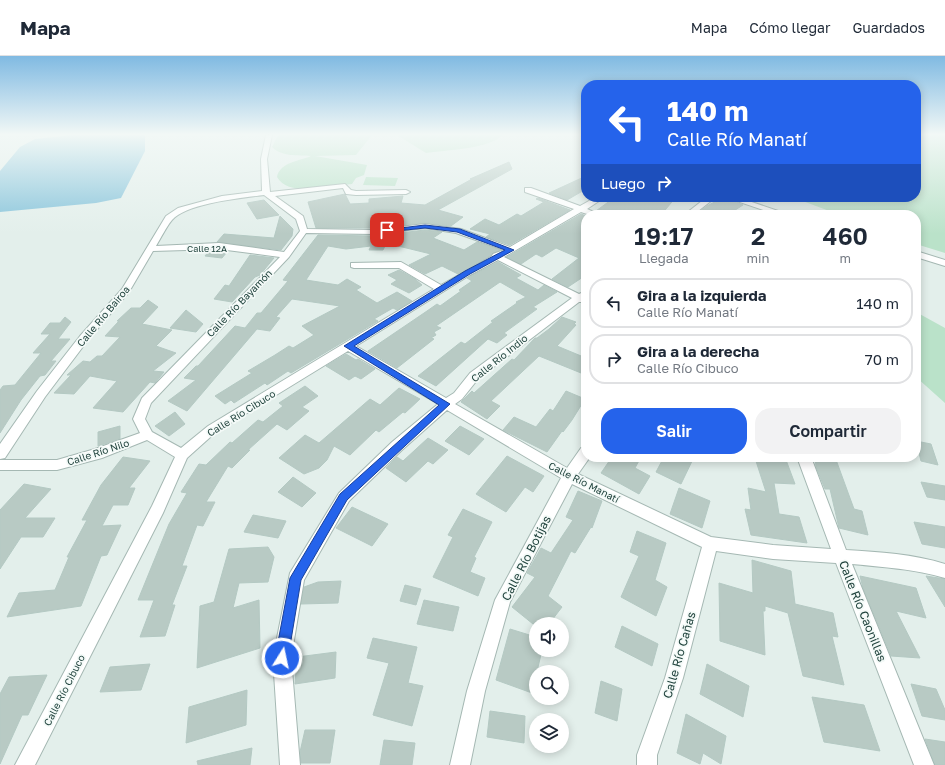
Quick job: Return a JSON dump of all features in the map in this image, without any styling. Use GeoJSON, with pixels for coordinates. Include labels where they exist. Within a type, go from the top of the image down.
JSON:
{"type":"FeatureCollection","features":[{"type":"Feature","properties":{"kind":"street"},"geometry":{"type":"LineString","coordinates":[[265,168],[267,194],[300,218],[304,231],[374,232],[425,226],[458,231],[511,250]]}},
{"type":"Feature","properties":{"kind":"street","name":"Calle Río Bairoa"},"geometry":{"type":"LineString","coordinates":[[0,454],[40,394],[84,338],[126,290],[152,249],[169,218],[181,210],[225,198],[345,186],[350,192],[356,193],[406,192]]}},
{"type":"Feature","properties":{"kind":"street"},"geometry":{"type":"LineString","coordinates":[[528,190],[581,209]]}},
{"type":"Feature","properties":{"kind":"street","name":"Calle Río Cibuco"},"geometry":{"type":"LineString","coordinates":[[25,765],[158,510],[182,455],[212,429],[496,256],[511,250],[593,202]]}},
{"type":"Feature","properties":{"kind":"street"},"geometry":{"type":"LineString","coordinates":[[695,210],[705,202]]}},
{"type":"Feature","properties":{"kind":"street"},"geometry":{"type":"LineString","coordinates":[[745,202],[770,210]]}},
{"type":"Feature","properties":{"kind":"street","name":"Calle Río Bayamón"},"geometry":{"type":"LineString","coordinates":[[148,435],[139,419],[146,401],[286,255],[304,231]]}},
{"type":"Feature","properties":{"kind":"street","name":"Calle 12A"},"geometry":{"type":"LineString","coordinates":[[152,249],[219,246],[286,255]]}},
{"type":"Feature","properties":{"kind":"street"},"geometry":{"type":"LineString","coordinates":[[496,256],[581,297]]}},
{"type":"Feature","properties":{"kind":"street"},"geometry":{"type":"LineString","coordinates":[[921,256],[945,263]]}},
{"type":"Feature","properties":{"kind":"street"},"geometry":{"type":"LineString","coordinates":[[354,265],[401,265],[441,289]]}},
{"type":"Feature","properties":{"kind":"street","name":"Calle Río Indio"},"geometry":{"type":"LineString","coordinates":[[290,765],[282,658],[296,578],[344,497],[446,404],[458,396],[474,376],[581,299]]}},
{"type":"Feature","properties":{"kind":"street","name":"Calle Río Manatí"},"geometry":{"type":"LineString","coordinates":[[348,346],[568,476],[710,544],[773,552],[889,560],[929,566],[945,571]]}},
{"type":"Feature","properties":{"kind":"street"},"geometry":{"type":"LineString","coordinates":[[148,435],[182,455]]}},
{"type":"Feature","properties":{"kind":"street","name":"Calle Río Nilo"},"geometry":{"type":"LineString","coordinates":[[0,465],[57,465],[97,454],[148,435]]}},
{"type":"Feature","properties":{"kind":"street","name":"Calle Río Botijas"},"geometry":{"type":"LineString","coordinates":[[460,765],[476,691],[503,600],[568,476],[581,459]]}},
{"type":"Feature","properties":{"kind":"street","name":"Calle Río Caonillas"},"geometry":{"type":"LineString","coordinates":[[806,462],[841,556],[924,765]]}},
{"type":"Feature","properties":{"kind":"street","name":"Calle Río Cañas"},"geometry":{"type":"LineString","coordinates":[[647,765],[647,755],[674,678],[710,544]]}},
{"type":"Feature","properties":{"kind":"green space"},"geometry":{"type":"Polygon","coordinates":[[[282,168],[366,168],[364,175],[356,178],[352,184],[311,189],[300,189],[283,183],[277,177],[282,168]]]}},
{"type":"Feature","properties":{"kind":"green space"},"geometry":{"type":"Polygon","coordinates":[[[921,168],[945,168],[945,253],[921,246],[921,210],[827,210],[805,202],[921,202],[921,168]]]}},
{"type":"Feature","properties":{"kind":"green space"},"geometry":{"type":"Polygon","coordinates":[[[366,177],[398,178],[395,186],[363,185],[366,177]]]}},
{"type":"Feature","properties":{"kind":"green space"},"geometry":{"type":"Polygon","coordinates":[[[921,315],[945,328],[945,403],[921,381],[921,315]]]}},
{"type":"Feature","properties":{"kind":"water"},"geometry":{"type":"Polygon","coordinates":[[[2,168],[136,168],[121,198],[96,203],[0,212],[0,171],[2,168]]]}},
{"type":"Feature","properties":{"kind":"building"},"geometry":{"type":"Polygon","coordinates":[[[495,168],[512,169],[438,210],[463,217],[451,226],[425,223],[374,228],[316,228],[308,202],[345,194],[350,204],[369,203],[369,199],[403,196],[401,203],[425,205],[472,179],[470,179],[495,168]]]}},
{"type":"Feature","properties":{"kind":"building"},"geometry":{"type":"Polygon","coordinates":[[[581,178],[581,192],[567,200],[549,193],[581,178]]]}},
{"type":"Feature","properties":{"kind":"building"},"geometry":{"type":"Polygon","coordinates":[[[538,198],[570,210],[510,245],[486,237],[490,234],[470,229],[485,219],[499,225],[517,214],[521,216],[544,202],[536,199],[538,198]]]}},
{"type":"Feature","properties":{"kind":"building"},"geometry":{"type":"Polygon","coordinates":[[[264,200],[279,215],[257,219],[247,203],[264,200]]]}},
{"type":"Feature","properties":{"kind":"building"},"geometry":{"type":"Polygon","coordinates":[[[608,202],[672,202],[665,210],[597,210],[608,202]]]}},
{"type":"Feature","properties":{"kind":"building"},"geometry":{"type":"Polygon","coordinates":[[[715,202],[736,202],[743,205],[735,210],[702,210],[715,202]]]}},
{"type":"Feature","properties":{"kind":"building"},"geometry":{"type":"Polygon","coordinates":[[[581,214],[581,278],[568,287],[552,279],[579,258],[556,248],[542,257],[536,254],[521,264],[507,257],[581,214]]]}},
{"type":"Feature","properties":{"kind":"building"},"geometry":{"type":"Polygon","coordinates":[[[280,216],[293,229],[292,236],[281,250],[217,242],[224,234],[274,238],[280,216]]]}},
{"type":"Feature","properties":{"kind":"building"},"geometry":{"type":"Polygon","coordinates":[[[425,230],[442,232],[433,238],[464,250],[477,242],[500,250],[458,274],[442,266],[425,274],[409,265],[431,254],[394,245],[385,246],[383,250],[369,250],[371,246],[346,249],[328,246],[306,280],[338,285],[347,279],[361,287],[356,290],[377,303],[397,292],[412,301],[397,310],[393,308],[374,319],[378,321],[291,373],[288,371],[267,385],[265,383],[234,403],[231,400],[225,404],[215,396],[252,373],[248,371],[289,346],[293,348],[314,335],[302,326],[340,306],[292,299],[276,317],[280,318],[270,331],[257,329],[187,411],[168,401],[196,380],[184,378],[196,366],[198,366],[235,326],[245,328],[257,313],[261,313],[288,281],[283,280],[318,235],[374,236],[425,230]]]}},
{"type":"Feature","properties":{"kind":"building"},"geometry":{"type":"Polygon","coordinates":[[[219,250],[227,252],[222,258],[205,256],[209,251],[219,250]]]}},
{"type":"Feature","properties":{"kind":"building"},"geometry":{"type":"Polygon","coordinates":[[[250,255],[274,258],[260,275],[255,277],[232,302],[214,299],[225,285],[229,286],[250,255]]]}},
{"type":"Feature","properties":{"kind":"building"},"geometry":{"type":"Polygon","coordinates":[[[498,262],[521,275],[516,278],[538,290],[544,285],[557,292],[533,307],[537,309],[504,333],[507,335],[497,343],[488,339],[436,386],[418,376],[461,342],[465,344],[493,322],[491,321],[517,303],[516,302],[526,297],[500,282],[436,326],[441,328],[434,332],[436,335],[431,338],[434,339],[397,368],[368,351],[437,304],[440,306],[461,291],[459,290],[472,281],[467,278],[498,262]]]}},
{"type":"Feature","properties":{"kind":"building"},"geometry":{"type":"Polygon","coordinates":[[[399,270],[415,279],[422,285],[409,293],[391,284],[397,280],[388,275],[399,270]]]}},
{"type":"Feature","properties":{"kind":"building"},"geometry":{"type":"Polygon","coordinates":[[[148,300],[158,307],[142,324],[172,330],[156,346],[176,353],[153,371],[164,372],[155,383],[150,382],[123,412],[93,408],[117,381],[90,376],[74,394],[54,393],[71,375],[67,375],[83,361],[90,362],[97,356],[102,356],[120,337],[105,336],[119,321],[117,321],[131,308],[140,308],[148,300]]]}},
{"type":"Feature","properties":{"kind":"building"},"geometry":{"type":"Polygon","coordinates":[[[186,310],[203,324],[196,332],[170,328],[186,310]]]}},
{"type":"Feature","properties":{"kind":"building"},"geometry":{"type":"Polygon","coordinates":[[[65,317],[71,322],[58,339],[70,339],[51,361],[56,361],[45,375],[40,376],[21,400],[0,433],[0,390],[3,386],[15,385],[41,353],[33,353],[50,334],[41,334],[50,323],[60,323],[65,317]]]}},
{"type":"Feature","properties":{"kind":"building"},"geometry":{"type":"Polygon","coordinates":[[[562,317],[576,322],[574,324],[576,325],[557,346],[581,356],[581,373],[539,356],[491,401],[500,406],[487,419],[461,402],[472,391],[474,393],[512,359],[514,360],[535,338],[549,329],[562,317]]]}},
{"type":"Feature","properties":{"kind":"building"},"geometry":{"type":"Polygon","coordinates":[[[346,354],[375,369],[361,379],[355,376],[349,380],[326,366],[346,354]]]}},
{"type":"Feature","properties":{"kind":"building"},"geometry":{"type":"Polygon","coordinates":[[[305,386],[318,396],[302,407],[309,411],[287,430],[277,424],[248,450],[250,450],[232,468],[228,466],[206,502],[215,502],[203,526],[197,525],[182,566],[187,566],[172,605],[175,605],[165,636],[140,637],[154,600],[138,600],[169,524],[187,493],[181,492],[199,464],[206,465],[230,442],[232,443],[258,420],[263,422],[283,406],[279,403],[305,386]]]}},
{"type":"Feature","properties":{"kind":"building"},"geometry":{"type":"Polygon","coordinates":[[[399,388],[420,399],[405,413],[403,412],[379,432],[376,430],[350,455],[334,446],[327,460],[319,468],[304,474],[279,458],[305,435],[319,443],[370,399],[380,405],[399,388]]]}},
{"type":"Feature","properties":{"kind":"building"},"geometry":{"type":"Polygon","coordinates":[[[566,391],[581,397],[581,405],[572,420],[547,452],[503,430],[514,417],[536,427],[550,409],[553,411],[566,391]]]}},
{"type":"Feature","properties":{"kind":"building"},"geometry":{"type":"Polygon","coordinates":[[[175,412],[185,424],[169,436],[155,426],[175,412]]]}},
{"type":"Feature","properties":{"kind":"building"},"geometry":{"type":"Polygon","coordinates":[[[120,426],[120,439],[98,446],[98,432],[120,426]]]}},
{"type":"Feature","properties":{"kind":"building"},"geometry":{"type":"Polygon","coordinates":[[[460,426],[484,439],[469,455],[445,441],[460,426]]]}},
{"type":"Feature","properties":{"kind":"building"},"geometry":{"type":"Polygon","coordinates":[[[428,438],[448,450],[433,464],[428,461],[406,482],[386,468],[397,457],[403,461],[428,438]]]}},
{"type":"Feature","properties":{"kind":"building"},"geometry":{"type":"Polygon","coordinates":[[[921,442],[931,444],[938,465],[921,461],[921,442]]]}},
{"type":"Feature","properties":{"kind":"building"},"geometry":{"type":"Polygon","coordinates":[[[507,456],[544,476],[533,492],[525,487],[506,512],[476,494],[507,456]]]}},
{"type":"Feature","properties":{"kind":"building"},"geometry":{"type":"Polygon","coordinates":[[[123,457],[150,461],[129,488],[135,488],[128,505],[113,505],[102,526],[121,525],[107,555],[101,556],[81,606],[7,617],[19,593],[55,590],[69,557],[67,557],[87,520],[82,520],[101,485],[123,457]]]}},
{"type":"Feature","properties":{"kind":"building"},"geometry":{"type":"Polygon","coordinates":[[[609,462],[638,462],[635,468],[650,476],[639,494],[601,473],[609,462]]]}},
{"type":"Feature","properties":{"kind":"building"},"geometry":{"type":"Polygon","coordinates":[[[661,462],[692,462],[681,484],[656,472],[661,462]]]}},
{"type":"Feature","properties":{"kind":"building"},"geometry":{"type":"Polygon","coordinates":[[[756,462],[787,462],[795,484],[774,483],[779,514],[799,517],[807,543],[751,535],[745,509],[751,510],[748,488],[766,492],[756,462]]]}},
{"type":"Feature","properties":{"kind":"building"},"geometry":{"type":"Polygon","coordinates":[[[816,462],[837,462],[854,509],[862,511],[868,535],[839,528],[830,489],[825,489],[816,462]]]}},
{"type":"Feature","properties":{"kind":"building"},"geometry":{"type":"Polygon","coordinates":[[[293,477],[316,493],[302,507],[278,492],[293,477]]]}},
{"type":"Feature","properties":{"kind":"building"},"geometry":{"type":"Polygon","coordinates":[[[921,482],[945,486],[945,500],[927,497],[921,482]]]}},
{"type":"Feature","properties":{"kind":"building"},"geometry":{"type":"Polygon","coordinates":[[[24,484],[51,489],[25,518],[55,518],[43,537],[21,537],[0,569],[0,510],[24,484]]]}},
{"type":"Feature","properties":{"kind":"building"},"geometry":{"type":"Polygon","coordinates":[[[679,488],[710,501],[702,528],[670,514],[679,488]]]}},
{"type":"Feature","properties":{"kind":"building"},"geometry":{"type":"Polygon","coordinates":[[[578,491],[602,501],[592,528],[591,527],[575,553],[571,551],[548,596],[562,607],[554,617],[529,617],[529,621],[512,607],[535,577],[527,573],[541,548],[551,553],[573,520],[566,517],[578,491]]]}},
{"type":"Feature","properties":{"kind":"building"},"geometry":{"type":"Polygon","coordinates":[[[352,507],[388,524],[372,546],[336,528],[352,507]]]}},
{"type":"Feature","properties":{"kind":"building"},"geometry":{"type":"Polygon","coordinates":[[[463,509],[492,522],[474,557],[476,558],[470,572],[485,578],[478,596],[433,577],[453,537],[448,535],[463,509]]]}},
{"type":"Feature","properties":{"kind":"building"},"geometry":{"type":"Polygon","coordinates":[[[253,515],[286,521],[278,538],[244,532],[253,515]]]}},
{"type":"Feature","properties":{"kind":"building"},"geometry":{"type":"Polygon","coordinates":[[[914,522],[945,527],[945,548],[922,544],[914,522]]]}},
{"type":"Feature","properties":{"kind":"building"},"geometry":{"type":"Polygon","coordinates":[[[637,531],[666,543],[655,580],[667,587],[656,616],[621,597],[639,556],[630,552],[637,531]]]}},
{"type":"Feature","properties":{"kind":"building"},"geometry":{"type":"Polygon","coordinates":[[[268,547],[274,557],[268,582],[239,583],[233,608],[259,600],[260,648],[197,668],[200,606],[214,602],[229,549],[268,547]]]}},
{"type":"Feature","properties":{"kind":"building"},"geometry":{"type":"Polygon","coordinates":[[[752,560],[791,571],[795,604],[833,613],[838,637],[832,636],[844,685],[803,676],[788,613],[765,606],[765,611],[763,611],[765,655],[720,641],[719,583],[753,593],[752,560]]]}},
{"type":"Feature","properties":{"kind":"building"},"geometry":{"type":"Polygon","coordinates":[[[860,576],[916,588],[926,618],[896,611],[920,658],[891,656],[863,588],[860,576]]]}},
{"type":"Feature","properties":{"kind":"building"},"geometry":{"type":"Polygon","coordinates":[[[926,576],[945,579],[945,607],[926,576]]]}},
{"type":"Feature","properties":{"kind":"building"},"geometry":{"type":"Polygon","coordinates":[[[341,581],[338,603],[301,604],[304,587],[318,582],[341,581]]]}},
{"type":"Feature","properties":{"kind":"building"},"geometry":{"type":"Polygon","coordinates":[[[405,585],[421,589],[416,605],[400,601],[405,585]]]}},
{"type":"Feature","properties":{"kind":"building"},"geometry":{"type":"Polygon","coordinates":[[[424,600],[459,607],[453,631],[417,624],[424,600]]]}},
{"type":"Feature","properties":{"kind":"building"},"geometry":{"type":"Polygon","coordinates":[[[622,626],[658,644],[652,666],[615,647],[622,626]]]}},
{"type":"Feature","properties":{"kind":"building"},"geometry":{"type":"Polygon","coordinates":[[[510,629],[529,635],[529,657],[540,657],[539,665],[529,665],[529,692],[496,680],[510,629]]]}},
{"type":"Feature","properties":{"kind":"building"},"geometry":{"type":"Polygon","coordinates":[[[373,638],[417,647],[408,683],[423,686],[412,726],[373,715],[389,663],[367,658],[373,638]]]}},
{"type":"Feature","properties":{"kind":"building"},"geometry":{"type":"Polygon","coordinates":[[[336,652],[335,678],[295,684],[297,657],[336,652]]]}},
{"type":"Feature","properties":{"kind":"building"},"geometry":{"type":"Polygon","coordinates":[[[150,664],[141,690],[100,692],[110,667],[150,664]]]}},
{"type":"Feature","properties":{"kind":"building"},"geometry":{"type":"Polygon","coordinates":[[[707,664],[749,686],[743,717],[700,694],[707,664]]]}},
{"type":"Feature","properties":{"kind":"building"},"geometry":{"type":"Polygon","coordinates":[[[47,675],[28,715],[22,715],[0,764],[0,694],[9,677],[47,675]]]}},
{"type":"Feature","properties":{"kind":"building"},"geometry":{"type":"Polygon","coordinates":[[[601,681],[622,689],[617,721],[595,713],[601,681]]]}},
{"type":"Feature","properties":{"kind":"building"},"geometry":{"type":"Polygon","coordinates":[[[911,684],[936,689],[945,710],[945,720],[922,716],[911,684]]]}},
{"type":"Feature","properties":{"kind":"building"},"geometry":{"type":"Polygon","coordinates":[[[247,690],[246,725],[186,743],[189,707],[247,690]]]}},
{"type":"Feature","properties":{"kind":"building"},"geometry":{"type":"Polygon","coordinates":[[[812,697],[864,705],[880,751],[824,742],[812,697]]]}},
{"type":"Feature","properties":{"kind":"building"},"geometry":{"type":"Polygon","coordinates":[[[490,711],[525,716],[524,743],[487,737],[490,711]]]}},
{"type":"Feature","properties":{"kind":"building"},"geometry":{"type":"Polygon","coordinates":[[[686,714],[726,736],[721,764],[703,753],[700,764],[677,753],[686,714]]]}},
{"type":"Feature","properties":{"kind":"building"},"geometry":{"type":"Polygon","coordinates":[[[305,730],[335,730],[330,763],[301,763],[300,752],[305,730]]]}},
{"type":"Feature","properties":{"kind":"building"},"geometry":{"type":"Polygon","coordinates":[[[925,739],[945,742],[945,765],[935,765],[925,739]]]}},
{"type":"Feature","properties":{"kind":"building"},"geometry":{"type":"Polygon","coordinates":[[[384,740],[415,743],[412,765],[380,765],[384,740]]]}},
{"type":"Feature","properties":{"kind":"building"},"geometry":{"type":"Polygon","coordinates":[[[252,748],[250,765],[198,765],[197,761],[252,748]]]}},
{"type":"Feature","properties":{"kind":"route"},"geometry":{"type":"LineString","coordinates":[[282,658],[296,578],[344,497],[397,446],[446,404],[348,346],[467,272],[496,256],[511,250],[458,231],[425,226],[387,230]]}}]}
